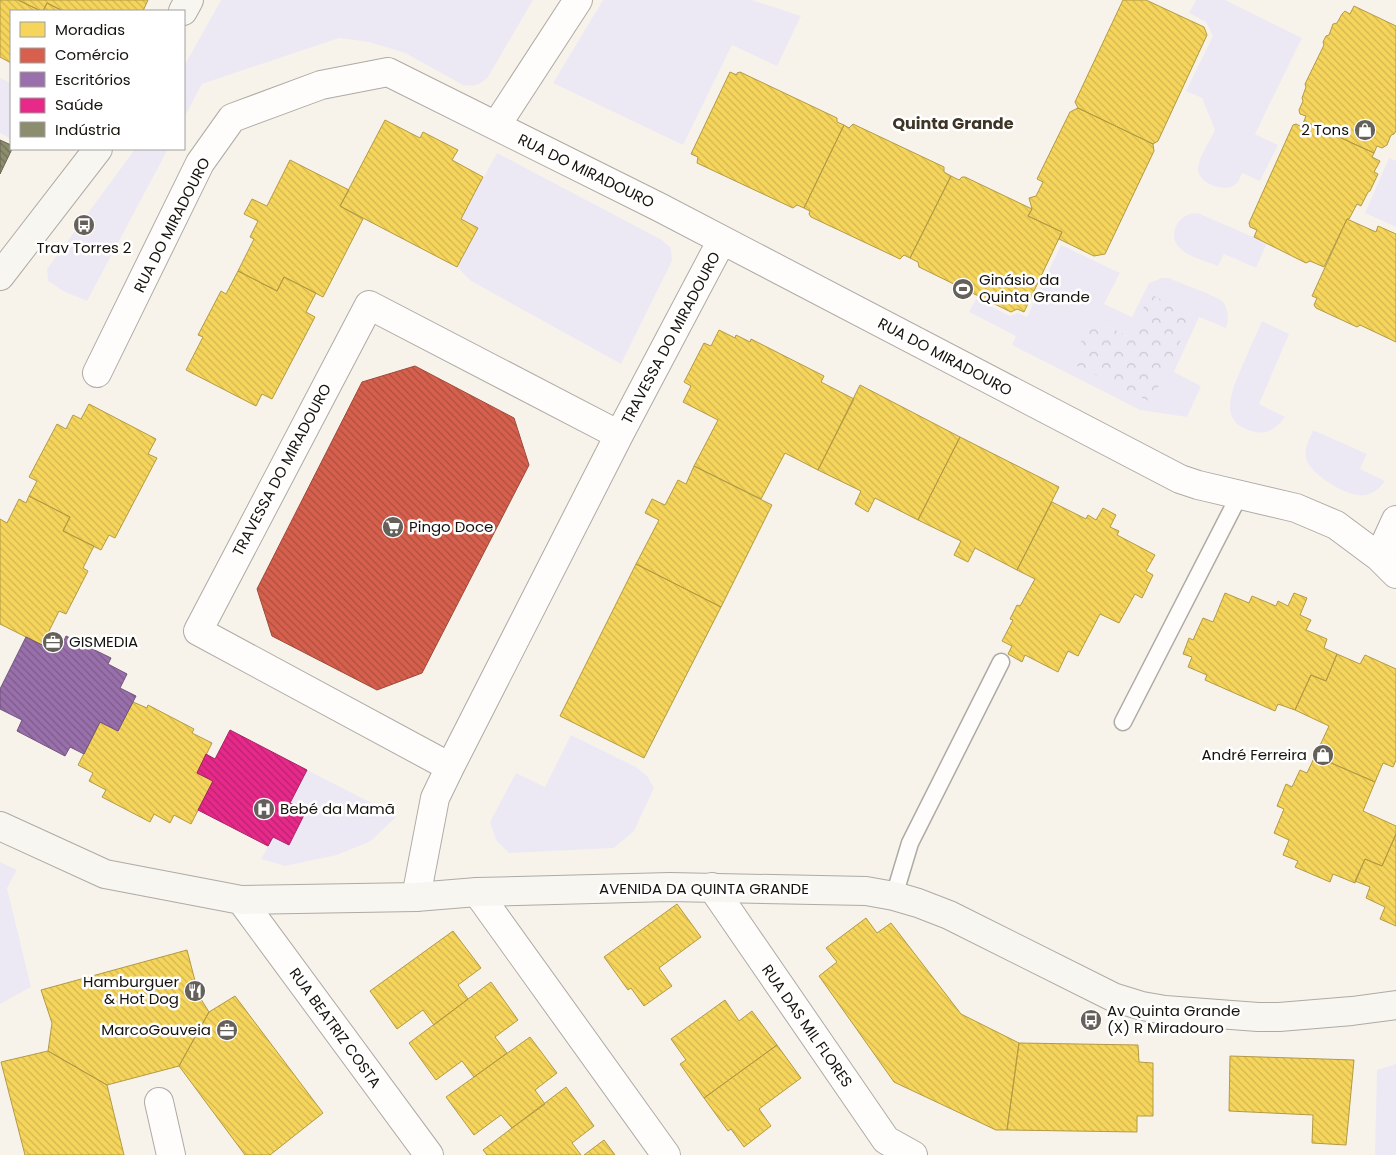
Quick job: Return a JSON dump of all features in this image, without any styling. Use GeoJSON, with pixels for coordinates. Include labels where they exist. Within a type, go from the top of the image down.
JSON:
{"type":"FeatureCollection","features":[{"type":"Feature","properties":{"kind":"street"},"geometry":{"type":"LineString","coordinates":[[496,126],[578,0]]}},
{"type":"Feature","properties":{"kind":"street","name":"RUA DO MIRADOURO"},"geometry":{"type":"LineString","coordinates":[[97,374],[200,163],[232,118],[321,85],[388,72],[610,182],[1180,479],[1296,508],[1336,525],[1388,566]]}},
{"type":"Feature","properties":{"kind":"street"},"geometry":{"type":"LineString","coordinates":[[0,276],[97,150]]}},
{"type":"Feature","properties":{"kind":"street","name":"TRAVESSA DO MIRADOURO"},"geometry":{"type":"LineString","coordinates":[[416,897],[435,798],[619,435],[722,240]]}},
{"type":"Feature","properties":{"kind":"street","name":"TRAVESSA DO MIRADOURO"},"geometry":{"type":"LineString","coordinates":[[450,767],[198,631],[369,306],[619,435]]}},
{"type":"Feature","properties":{"kind":"street"},"geometry":{"type":"LineString","coordinates":[[1388,566],[1396,520]]}},
{"type":"Feature","properties":{"kind":"street","name":"AVENIDA DA QUINTA GRANDE"},"geometry":{"type":"LineString","coordinates":[[0,826],[106,874],[241,900],[416,897],[477,892],[568,889],[712,887],[866,890],[918,903],[949,915],[1114,997],[1142,1006],[1230,1015],[1279,1017],[1396,1005]]}},
{"type":"Feature","properties":{"kind":"street","name":"RUA DAS MIL FLORES"},"geometry":{"type":"LineString","coordinates":[[712,887],[886,1140],[912,1155]]}},
{"type":"Feature","properties":{"kind":"street"},"geometry":{"type":"LineString","coordinates":[[477,892],[666,1155]]}},
{"type":"Feature","properties":{"kind":"street","name":"RUA BEATRIZ COSTA"},"geometry":{"type":"LineString","coordinates":[[241,900],[429,1155]]}},
{"type":"Feature","properties":{"kind":"street"},"geometry":{"type":"LineString","coordinates":[[159,1102],[172,1155]]}},
{"type":"Feature","properties":{"kind":"lane"},"geometry":{"type":"LineString","coordinates":[[1123,722],[1240,494]]}},
{"type":"Feature","properties":{"kind":"lane"},"geometry":{"type":"LineString","coordinates":[[894,896],[910,843],[1001,662]]}},
{"type":"Feature","properties":{"kind":"green space"},"geometry":{"type":"Polygon","coordinates":[[[221,0],[533,0],[488,77],[477,85],[463,85],[405,53],[369,42],[339,38],[202,84],[185,116],[185,64],[221,0]]]}},
{"type":"Feature","properties":{"kind":"green space"},"geometry":{"type":"Polygon","coordinates":[[[603,0],[752,0],[801,16],[777,66],[732,45],[683,145],[553,83],[603,0]]]}},
{"type":"Feature","properties":{"kind":"green space"},"geometry":{"type":"Polygon","coordinates":[[[1196,0],[1225,0],[1302,38],[1255,134],[1278,145],[1260,181],[1242,173],[1235,185],[1223,188],[1212,185],[1199,175],[1198,166],[1215,130],[1202,98],[1186,91],[1213,36],[1206,22],[1189,13],[1196,0]]]}},
{"type":"Feature","properties":{"kind":"green space"},"geometry":{"type":"Polygon","coordinates":[[[0,78],[10,83],[10,138],[0,133],[0,78]]]}},
{"type":"Feature","properties":{"kind":"green space"},"geometry":{"type":"Polygon","coordinates":[[[134,150],[167,150],[87,301],[65,292],[48,281],[47,269],[134,150]]]}},
{"type":"Feature","properties":{"kind":"green space"},"geometry":{"type":"Polygon","coordinates":[[[497,153],[662,240],[671,248],[672,261],[621,364],[471,281],[457,267],[478,228],[461,219],[497,153]]]}},
{"type":"Feature","properties":{"kind":"green space"},"geometry":{"type":"Polygon","coordinates":[[[1389,158],[1396,161],[1396,227],[1365,213],[1389,158]]]}},
{"type":"Feature","properties":{"kind":"green space"},"geometry":{"type":"Polygon","coordinates":[[[1195,213],[1267,243],[1256,268],[1224,254],[1218,266],[1194,257],[1180,248],[1174,235],[1176,226],[1184,217],[1195,213]]]}},
{"type":"Feature","properties":{"kind":"green space"},"geometry":{"type":"Polygon","coordinates":[[[1061,245],[1120,273],[1104,304],[1132,317],[1149,283],[1162,278],[1169,278],[1220,299],[1226,309],[1228,318],[1226,328],[1199,317],[1174,372],[1201,386],[1187,417],[1140,410],[1012,345],[1016,336],[969,312],[976,299],[1010,316],[1018,313],[1027,317],[1061,245]],[[1092,319],[1072,363],[1130,337],[1092,319]]]}},
{"type":"Feature","properties":{"kind":"green space"},"geometry":{"type":"Polygon","coordinates":[[[1150,294],[1193,315],[1151,402],[1071,363],[1092,319],[1130,337],[1150,294]]]}},
{"type":"Feature","properties":{"kind":"green space"},"geometry":{"type":"Polygon","coordinates":[[[1262,321],[1289,334],[1259,404],[1285,417],[1273,429],[1261,433],[1243,428],[1235,422],[1231,414],[1230,405],[1235,384],[1262,321]]]}},
{"type":"Feature","properties":{"kind":"green space"},"geometry":{"type":"Polygon","coordinates":[[[1313,430],[1367,454],[1360,469],[1385,481],[1374,492],[1359,495],[1342,490],[1324,479],[1311,467],[1306,457],[1307,445],[1313,430]]]}},
{"type":"Feature","properties":{"kind":"green space"},"geometry":{"type":"Polygon","coordinates":[[[571,735],[636,767],[648,777],[654,788],[634,831],[614,848],[509,853],[496,840],[490,822],[516,773],[545,787],[571,735]]]}},
{"type":"Feature","properties":{"kind":"green space"},"geometry":{"type":"Polygon","coordinates":[[[307,770],[397,816],[371,841],[337,855],[285,866],[261,859],[273,837],[289,845],[306,811],[290,803],[307,770]]]}},
{"type":"Feature","properties":{"kind":"green space"},"geometry":{"type":"Polygon","coordinates":[[[0,862],[17,870],[7,888],[31,987],[0,1004],[0,862]]]}},
{"type":"Feature","properties":{"kind":"green space"},"geometry":{"type":"Polygon","coordinates":[[[1396,1064],[1396,1155],[1375,1155],[1377,1070],[1396,1064]]]}},
{"type":"Feature","properties":{"kind":"building: Moradias"},"geometry":{"type":"Polygon","coordinates":[[[0,0],[18,0],[39,10],[10,10],[10,62],[0,57],[0,0]]]}},
{"type":"Feature","properties":{"kind":"building: Moradias"},"geometry":{"type":"Polygon","coordinates":[[[18,0],[148,0],[143,10],[61,10],[47,3],[44,10],[39,10],[18,0]]]}},
{"type":"Feature","properties":{"kind":"building: Moradias"},"geometry":{"type":"Polygon","coordinates":[[[1123,0],[1146,0],[1204,27],[1207,35],[1158,141],[1153,144],[1078,108],[1075,102],[1123,0]]]}},
{"type":"Feature","properties":{"kind":"building: Moradias"},"geometry":{"type":"Polygon","coordinates":[[[47,3],[61,10],[44,10],[47,3]]]}},
{"type":"Feature","properties":{"kind":"building: Moradias"},"geometry":{"type":"Polygon","coordinates":[[[1354,6],[1396,26],[1396,131],[1391,135],[1387,145],[1382,148],[1377,146],[1374,153],[1304,121],[1306,116],[1300,114],[1299,110],[1303,101],[1305,84],[1324,45],[1323,42],[1326,36],[1329,35],[1333,24],[1337,23],[1342,14],[1345,11],[1350,14],[1354,6]]]}},
{"type":"Feature","properties":{"kind":"building: Moradias"},"geometry":{"type":"Polygon","coordinates":[[[730,72],[737,75],[740,72],[837,118],[837,122],[844,125],[804,208],[797,205],[793,208],[697,163],[698,157],[691,154],[730,72]]]}},
{"type":"Feature","properties":{"kind":"building: Moradias"},"geometry":{"type":"Polygon","coordinates":[[[1078,108],[1153,144],[1154,151],[1105,254],[1094,256],[1059,239],[1062,232],[1028,216],[1032,209],[1029,198],[1036,196],[1043,182],[1037,179],[1070,112],[1078,108]]]}},
{"type":"Feature","properties":{"kind":"building: Moradias"},"geometry":{"type":"Polygon","coordinates":[[[385,120],[420,138],[423,132],[458,150],[452,160],[483,177],[461,219],[478,228],[457,267],[340,206],[385,120]]]}},
{"type":"Feature","properties":{"kind":"building: Moradias"},"geometry":{"type":"Polygon","coordinates":[[[1304,121],[1374,153],[1372,157],[1380,161],[1374,172],[1378,174],[1370,191],[1361,206],[1357,204],[1349,219],[1347,219],[1324,267],[1310,261],[1306,263],[1254,237],[1257,230],[1250,227],[1249,223],[1293,125],[1296,124],[1302,127],[1304,121]]]}},
{"type":"Feature","properties":{"kind":"building: Moradias"},"geometry":{"type":"Polygon","coordinates":[[[853,124],[944,167],[944,172],[951,176],[910,258],[904,255],[900,259],[811,217],[810,211],[804,208],[844,125],[849,128],[853,124]]]}},
{"type":"Feature","properties":{"kind":"building: Moradias"},"geometry":{"type":"Polygon","coordinates":[[[290,160],[349,190],[340,206],[363,219],[323,297],[284,277],[277,291],[238,271],[254,239],[250,237],[258,221],[244,214],[252,199],[267,206],[290,160]]]}},
{"type":"Feature","properties":{"kind":"building: Moradias"},"geometry":{"type":"Polygon","coordinates":[[[951,176],[959,180],[965,177],[1032,209],[1028,216],[1062,232],[1024,312],[1017,309],[1011,312],[919,267],[918,262],[910,258],[951,176]]]}},
{"type":"Feature","properties":{"kind":"building: Moradias"},"geometry":{"type":"Polygon","coordinates":[[[1347,219],[1376,232],[1378,226],[1396,234],[1396,342],[1360,325],[1357,327],[1316,308],[1314,305],[1317,298],[1312,296],[1347,219]]]}},
{"type":"Feature","properties":{"kind":"building: Moradias"},"geometry":{"type":"Polygon","coordinates":[[[238,271],[277,291],[284,277],[316,293],[306,312],[315,317],[272,399],[262,394],[256,406],[186,370],[203,337],[198,335],[221,291],[226,294],[238,271]]]}},
{"type":"Feature","properties":{"kind":"building: Moradias"},"geometry":{"type":"Polygon","coordinates":[[[719,330],[735,338],[736,335],[750,342],[751,339],[824,376],[821,382],[854,399],[818,470],[785,453],[761,499],[694,466],[718,420],[683,402],[691,386],[684,382],[704,343],[711,346],[719,330]]]}},
{"type":"Feature","properties":{"kind":"building: Moradias"},"geometry":{"type":"Polygon","coordinates":[[[860,385],[960,437],[918,520],[875,498],[868,512],[855,504],[861,491],[818,470],[860,385]]]}},
{"type":"Feature","properties":{"kind":"building: Moradias"},"geometry":{"type":"Polygon","coordinates":[[[89,404],[156,439],[148,454],[157,458],[115,538],[109,535],[101,550],[63,531],[70,517],[29,496],[37,481],[29,477],[57,424],[66,429],[73,415],[81,419],[89,404]]]}},
{"type":"Feature","properties":{"kind":"building: Moradias"},"geometry":{"type":"Polygon","coordinates":[[[960,437],[1059,487],[1017,570],[975,548],[968,562],[954,555],[961,541],[918,520],[960,437]]]}},
{"type":"Feature","properties":{"kind":"building: Moradias"},"geometry":{"type":"Polygon","coordinates":[[[694,466],[772,505],[721,607],[636,564],[659,520],[645,513],[652,499],[665,505],[678,480],[686,484],[694,466]]]}},
{"type":"Feature","properties":{"kind":"building: Moradias"},"geometry":{"type":"Polygon","coordinates":[[[29,496],[70,517],[63,531],[94,546],[83,568],[88,571],[66,614],[59,611],[42,645],[0,624],[0,519],[7,523],[19,499],[26,503],[29,496]]]}},
{"type":"Feature","properties":{"kind":"building: Moradias"},"geometry":{"type":"Polygon","coordinates":[[[1052,502],[1086,519],[1088,515],[1096,520],[1103,508],[1116,515],[1110,527],[1119,531],[1117,535],[1155,555],[1146,571],[1153,575],[1142,598],[1135,594],[1119,623],[1100,614],[1078,656],[1068,651],[1058,672],[1025,655],[1022,662],[1008,654],[1012,646],[1002,641],[1013,620],[1010,619],[1017,605],[1020,606],[1035,579],[1017,570],[1052,502]]]}},
{"type":"Feature","properties":{"kind":"building: Moradias"},"geometry":{"type":"Polygon","coordinates":[[[636,564],[721,607],[644,758],[560,716],[636,564]]]}},
{"type":"Feature","properties":{"kind":"building: Moradias"},"geometry":{"type":"Polygon","coordinates":[[[1225,593],[1249,603],[1252,596],[1276,606],[1278,601],[1288,606],[1294,593],[1307,598],[1300,615],[1311,620],[1306,630],[1327,639],[1324,648],[1337,654],[1326,681],[1311,675],[1295,710],[1278,704],[1275,711],[1205,680],[1207,675],[1188,667],[1192,657],[1183,654],[1189,638],[1193,640],[1203,618],[1213,622],[1225,593]]]}},
{"type":"Feature","properties":{"kind":"building: Moradias"},"geometry":{"type":"Polygon","coordinates":[[[1337,654],[1360,664],[1365,655],[1396,669],[1396,760],[1393,767],[1383,763],[1375,782],[1315,756],[1329,726],[1295,710],[1311,675],[1326,681],[1337,654]]]}},
{"type":"Feature","properties":{"kind":"building: Moradias"},"geometry":{"type":"Polygon","coordinates":[[[133,702],[147,708],[148,705],[194,729],[192,733],[212,743],[197,773],[213,781],[191,824],[174,815],[170,823],[154,814],[150,822],[102,797],[106,790],[89,781],[93,773],[78,765],[100,722],[118,731],[133,702]]]}},
{"type":"Feature","properties":{"kind":"building: Moradias"},"geometry":{"type":"Polygon","coordinates":[[[1315,756],[1375,782],[1363,811],[1396,826],[1396,834],[1382,866],[1365,859],[1355,883],[1333,874],[1330,882],[1295,867],[1298,861],[1283,855],[1289,840],[1274,833],[1284,809],[1277,806],[1286,784],[1292,787],[1300,770],[1307,773],[1315,756]]]}},
{"type":"Feature","properties":{"kind":"building: Moradias"},"geometry":{"type":"Polygon","coordinates":[[[1396,834],[1396,926],[1380,919],[1385,907],[1366,898],[1370,887],[1355,881],[1365,859],[1382,866],[1396,834]]]}},
{"type":"Feature","properties":{"kind":"building: Moradias"},"geometry":{"type":"Polygon","coordinates":[[[677,904],[701,937],[659,968],[672,986],[644,1006],[631,988],[628,990],[604,957],[677,904]]]}},
{"type":"Feature","properties":{"kind":"building: Moradias"},"geometry":{"type":"Polygon","coordinates":[[[866,918],[877,933],[891,923],[961,1014],[1019,1043],[1007,1130],[996,1130],[894,1082],[819,976],[837,962],[826,948],[866,918]]]}},
{"type":"Feature","properties":{"kind":"building: Moradias"},"geometry":{"type":"Polygon","coordinates":[[[453,931],[481,968],[458,985],[468,999],[434,1025],[423,1010],[397,1029],[370,991],[453,931]]]}},
{"type":"Feature","properties":{"kind":"building: Moradias"},"geometry":{"type":"Polygon","coordinates":[[[187,950],[199,996],[209,1012],[179,1066],[107,1085],[48,1051],[52,1023],[41,990],[187,950]]]}},
{"type":"Feature","properties":{"kind":"building: Moradias"},"geometry":{"type":"Polygon","coordinates":[[[491,982],[518,1020],[495,1037],[507,1053],[474,1077],[462,1061],[436,1080],[409,1043],[491,982]]]}},
{"type":"Feature","properties":{"kind":"building: Moradias"},"geometry":{"type":"Polygon","coordinates":[[[235,996],[323,1113],[270,1155],[245,1155],[179,1066],[209,1012],[235,996]]]}},
{"type":"Feature","properties":{"kind":"building: Moradias"},"geometry":{"type":"Polygon","coordinates":[[[725,1000],[739,1021],[752,1011],[777,1045],[704,1098],[680,1064],[686,1060],[671,1039],[725,1000]]]}},
{"type":"Feature","properties":{"kind":"building: Moradias"},"geometry":{"type":"Polygon","coordinates":[[[530,1037],[557,1073],[535,1090],[545,1104],[512,1128],[501,1115],[474,1135],[446,1097],[530,1037]]]}},
{"type":"Feature","properties":{"kind":"building: Moradias"},"geometry":{"type":"Polygon","coordinates":[[[1019,1043],[1138,1045],[1139,1062],[1153,1063],[1153,1116],[1137,1116],[1137,1132],[1007,1130],[1019,1043]]]}},
{"type":"Feature","properties":{"kind":"building: Moradias"},"geometry":{"type":"Polygon","coordinates":[[[777,1045],[801,1078],[759,1109],[771,1126],[744,1147],[731,1129],[728,1131],[704,1098],[777,1045]]]}},
{"type":"Feature","properties":{"kind":"building: Moradias"},"geometry":{"type":"Polygon","coordinates":[[[48,1051],[107,1085],[124,1155],[25,1155],[1,1062],[48,1051]]]}},
{"type":"Feature","properties":{"kind":"building: Moradias"},"geometry":{"type":"Polygon","coordinates":[[[1230,1056],[1354,1060],[1346,1145],[1312,1143],[1313,1115],[1229,1111],[1230,1056]]]}},
{"type":"Feature","properties":{"kind":"building: Moradias"},"geometry":{"type":"Polygon","coordinates":[[[566,1087],[594,1126],[572,1143],[581,1155],[487,1155],[483,1150],[566,1087]]]}},
{"type":"Feature","properties":{"kind":"building: Moradias"},"geometry":{"type":"Polygon","coordinates":[[[604,1140],[615,1155],[584,1155],[604,1140]]]}},
{"type":"Feature","properties":{"kind":"building: Comércio","name":"Pingo Doce"},"geometry":{"type":"Polygon","coordinates":[[[415,366],[514,418],[529,465],[422,673],[377,690],[272,636],[257,589],[362,382],[415,366]]]}},
{"type":"Feature","properties":{"kind":"building: Escritórios"},"geometry":{"type":"Polygon","coordinates":[[[48,633],[64,641],[66,636],[111,658],[108,664],[127,674],[120,688],[136,696],[118,731],[100,722],[84,754],[70,747],[65,756],[17,731],[22,720],[0,709],[0,689],[26,637],[42,645],[48,633]]]}},
{"type":"Feature","properties":{"kind":"building: Saúde"},"geometry":{"type":"Polygon","coordinates":[[[230,730],[307,770],[290,803],[306,811],[289,845],[273,837],[268,846],[198,810],[213,781],[197,773],[206,754],[215,759],[230,730]]]}},
{"type":"Feature","properties":{"kind":"building: Indústria"},"geometry":{"type":"Polygon","coordinates":[[[0,140],[10,145],[12,150],[0,174],[0,140]]]}},
{"type":"Feature","properties":{"kind":"place","name":"2 Tons"},"geometry":{"type":"Point","coordinates":[1365,130]}},
{"type":"Feature","properties":{"kind":"place","name":"Trav Torres 2"},"geometry":{"type":"Point","coordinates":[84,225]}},
{"type":"Feature","properties":{"kind":"place","name":"Ginásio da Quinta Grande"},"geometry":{"type":"Point","coordinates":[963,289]}},
{"type":"Feature","properties":{"kind":"place","name":"Pingo Doce"},"geometry":{"type":"Point","coordinates":[393,527]}},
{"type":"Feature","properties":{"kind":"place","name":"GISMEDIA"},"geometry":{"type":"Point","coordinates":[53,642]}},
{"type":"Feature","properties":{"kind":"place","name":"André Ferreira"},"geometry":{"type":"Point","coordinates":[1323,755]}},
{"type":"Feature","properties":{"kind":"place","name":"Bebé da Mamã"},"geometry":{"type":"Point","coordinates":[264,809]}},
{"type":"Feature","properties":{"kind":"place","name":"Hamburguer & Hot Dog"},"geometry":{"type":"Point","coordinates":[195,991]}},
{"type":"Feature","properties":{"kind":"place","name":"Av Quinta Grande (X) R Miradouro"},"geometry":{"type":"Point","coordinates":[1091,1020]}},
{"type":"Feature","properties":{"kind":"place","name":"MarcoGouveia"},"geometry":{"type":"Point","coordinates":[227,1030]}},
{"type":"Feature","properties":{"kind":"district","name":"Quinta Grande"},"geometry":{"type":"Point","coordinates":[953,123]}}]}
